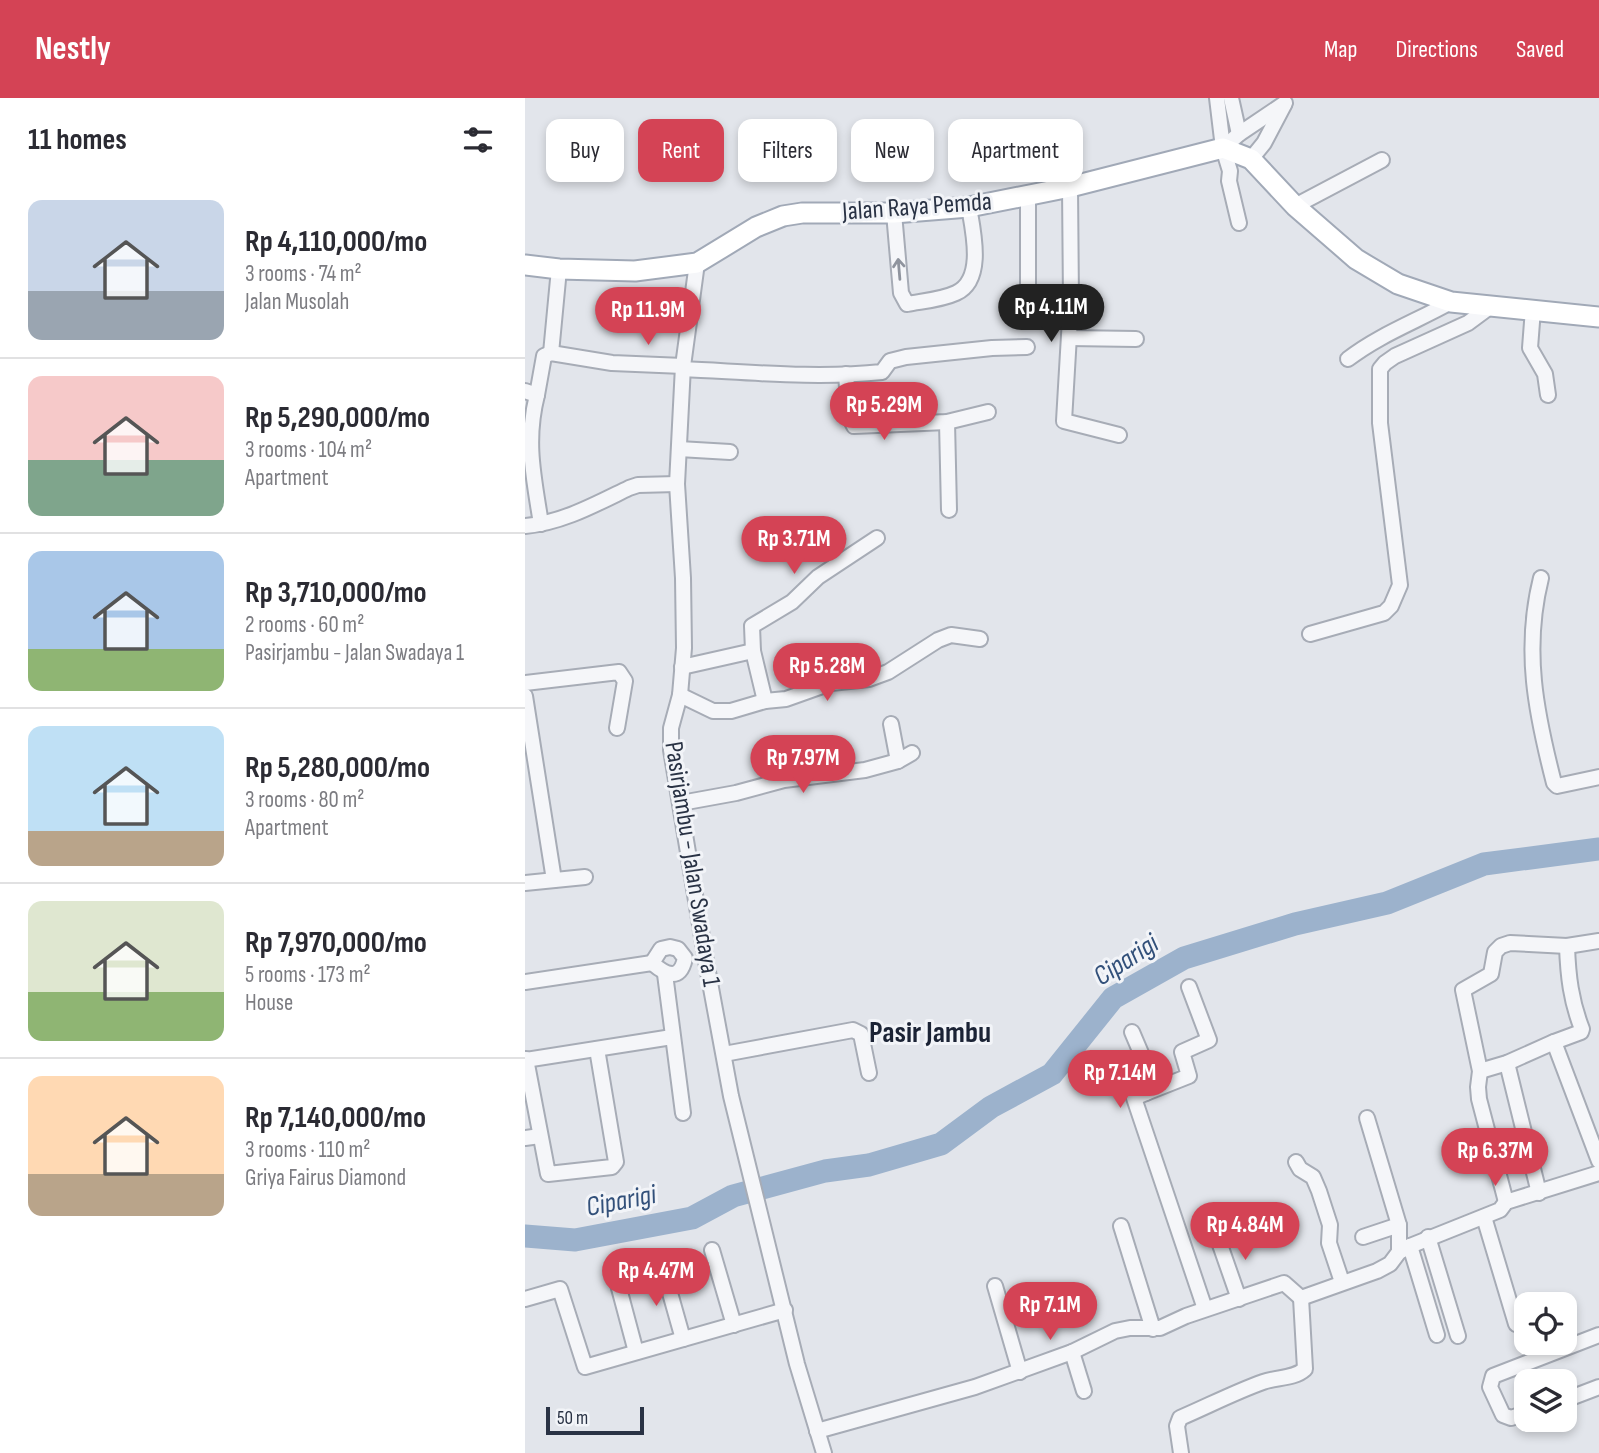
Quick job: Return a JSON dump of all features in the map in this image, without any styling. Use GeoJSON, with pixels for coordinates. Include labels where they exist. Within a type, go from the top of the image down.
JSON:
{"type":"FeatureCollection","features":[{"type":"Feature","properties":{"kind":"main road"},"geometry":{"type":"LineString","coordinates":[[1223,148],[1251,159],[1295,206],[1356,260],[1398,284],[1451,302],[1599,317]]}},
{"type":"Feature","properties":{"kind":"main road","name":"Jalan Raya Pemda"},"geometry":{"type":"LineString","coordinates":[[525,265],[559,269],[635,271],[697,263],[756,227],[783,216],[802,213],[894,213],[969,207],[1070,187],[1223,148]]}},
{"type":"Feature","properties":{"kind":"street"},"geometry":{"type":"LineString","coordinates":[[1217,98],[1223,148],[1239,223]]}},
{"type":"Feature","properties":{"kind":"street"},"geometry":{"type":"LineString","coordinates":[[1231,98],[1239,134]]}},
{"type":"Feature","properties":{"kind":"street"},"geometry":{"type":"LineString","coordinates":[[1223,148],[1287,100]]}},
{"type":"Feature","properties":{"kind":"street"},"geometry":{"type":"LineString","coordinates":[[1251,159],[1264,143],[1287,100]]}},
{"type":"Feature","properties":{"kind":"street"},"geometry":{"type":"LineString","coordinates":[[1295,206],[1382,160]]}},
{"type":"Feature","properties":{"kind":"street"},"geometry":{"type":"LineString","coordinates":[[1070,187],[1071,301],[1064,421],[1119,435]]}},
{"type":"Feature","properties":{"kind":"street"},"geometry":{"type":"LineString","coordinates":[[1028,195],[1028,291],[1030,295],[1041,300],[1071,301]]}},
{"type":"Feature","properties":{"kind":"street"},"geometry":{"type":"LineString","coordinates":[[894,213],[901,293],[907,304],[958,293],[964,286],[975,261],[976,248],[969,207]]}},
{"type":"Feature","properties":{"kind":"street","name":"Pasirjambu - Jalan Swadaya 1"},"geometry":{"type":"LineString","coordinates":[[697,263],[683,368],[677,484],[683,578],[682,667],[680,695],[671,728],[671,750],[731,1096],[797,1364],[824,1453]]}},
{"type":"Feature","properties":{"kind":"street"},"geometry":{"type":"LineString","coordinates":[[551,354],[559,269]]}},
{"type":"Feature","properties":{"kind":"street"},"geometry":{"type":"LineString","coordinates":[[1348,359],[1366,345],[1451,302]]}},
{"type":"Feature","properties":{"kind":"street"},"geometry":{"type":"LineString","coordinates":[[1310,634],[1384,613],[1391,607],[1400,585],[1380,423],[1380,369],[1395,356],[1468,323],[1491,306]]}},
{"type":"Feature","properties":{"kind":"street"},"geometry":{"type":"LineString","coordinates":[[1533,309],[1530,348],[1545,374],[1548,396]]}},
{"type":"Feature","properties":{"kind":"street"},"geometry":{"type":"LineString","coordinates":[[1069,338],[1136,339]]}},
{"type":"Feature","properties":{"kind":"street"},"geometry":{"type":"LineString","coordinates":[[541,524],[530,443],[531,393],[544,356],[551,354],[612,363],[683,368],[846,374],[882,372],[890,361],[907,357],[1027,347]]}},
{"type":"Feature","properties":{"kind":"street"},"geometry":{"type":"LineString","coordinates":[[846,374],[849,416],[854,426],[947,422],[988,412]]}},
{"type":"Feature","properties":{"kind":"street"},"geometry":{"type":"LineString","coordinates":[[947,422],[950,455],[949,510]]}},
{"type":"Feature","properties":{"kind":"street"},"geometry":{"type":"LineString","coordinates":[[679,449],[730,452]]}},
{"type":"Feature","properties":{"kind":"street"},"geometry":{"type":"LineString","coordinates":[[525,526],[541,524],[583,510],[638,485],[677,484]]}},
{"type":"Feature","properties":{"kind":"street"},"geometry":{"type":"LineString","coordinates":[[765,701],[753,651],[752,625],[792,602],[818,577],[877,538]]}},
{"type":"Feature","properties":{"kind":"street"},"geometry":{"type":"LineString","coordinates":[[1541,578],[1534,605],[1531,670],[1540,729],[1554,783],[1557,786],[1599,777]]}},
{"type":"Feature","properties":{"kind":"street"},"geometry":{"type":"LineString","coordinates":[[680,695],[713,711],[721,712],[765,701],[786,699],[831,683],[856,682],[888,672],[944,636],[958,635],[979,639]]}},
{"type":"Feature","properties":{"kind":"street"},"geometry":{"type":"LineString","coordinates":[[682,667],[753,651]]}},
{"type":"Feature","properties":{"kind":"street"},"geometry":{"type":"LineString","coordinates":[[525,683],[619,671],[625,681],[617,728]]}},
{"type":"Feature","properties":{"kind":"street"},"geometry":{"type":"LineString","coordinates":[[525,695],[530,748],[554,880]]}},
{"type":"Feature","properties":{"kind":"street"},"geometry":{"type":"LineString","coordinates":[[891,724],[898,761]]}},
{"type":"Feature","properties":{"kind":"street"},"geometry":{"type":"LineString","coordinates":[[681,803],[736,793],[784,780],[865,770],[898,761],[912,753]]}},
{"type":"Feature","properties":{"kind":"street"},"geometry":{"type":"LineString","coordinates":[[525,883],[585,877]]}},
{"type":"Feature","properties":{"kind":"street"},"geometry":{"type":"LineString","coordinates":[[1506,1202],[1479,1099],[1481,1071],[1463,990],[1490,974],[1495,951],[1501,946],[1520,942],[1567,946],[1599,941]]}},
{"type":"Feature","properties":{"kind":"street"},"geometry":{"type":"LineString","coordinates":[[1481,1071],[1581,1032],[1567,977],[1567,946]]}},
{"type":"Feature","properties":{"kind":"street"},"geometry":{"type":"LineString","coordinates":[[652,963],[661,949],[678,949],[685,958],[683,966],[675,973],[665,974]]}},
{"type":"Feature","properties":{"kind":"street"},"geometry":{"type":"LineString","coordinates":[[525,982],[652,963],[665,974],[683,1113]]}},
{"type":"Feature","properties":{"kind":"street"},"geometry":{"type":"LineString","coordinates":[[1189,987],[1209,1040],[1182,1052],[1189,1076],[1134,1098],[1205,1309]]}},
{"type":"Feature","properties":{"kind":"street"},"geometry":{"type":"LineString","coordinates":[[724,1054],[853,1030],[861,1034],[869,1073]]}},
{"type":"Feature","properties":{"kind":"street"},"geometry":{"type":"LineString","coordinates":[[1132,1032],[1149,1072],[1146,1093]]}},
{"type":"Feature","properties":{"kind":"street"},"geometry":{"type":"LineString","coordinates":[[597,1049],[616,1162],[614,1165],[548,1174],[525,1060],[672,1037]]}},
{"type":"Feature","properties":{"kind":"street"},"geometry":{"type":"LineString","coordinates":[[1554,1042],[1599,1161]]}},
{"type":"Feature","properties":{"kind":"street"},"geometry":{"type":"LineString","coordinates":[[1507,1063],[1539,1193]]}},
{"type":"Feature","properties":{"kind":"street"},"geometry":{"type":"LineString","coordinates":[[1367,1118],[1405,1249],[1437,1335]]}},
{"type":"Feature","properties":{"kind":"street"},"geometry":{"type":"LineString","coordinates":[[525,1138],[540,1136]]}},
{"type":"Feature","properties":{"kind":"street"},"geometry":{"type":"LineString","coordinates":[[1297,1162],[1300,1169],[1313,1177],[1319,1191],[1330,1225],[1329,1243],[1342,1282]]}},
{"type":"Feature","properties":{"kind":"street"},"geometry":{"type":"LineString","coordinates":[[1301,1298],[1377,1271],[1390,1264],[1405,1249],[1428,1237],[1500,1210],[1506,1202],[1599,1173]]}},
{"type":"Feature","properties":{"kind":"street"},"geometry":{"type":"LineString","coordinates":[[1484,1217],[1514,1317]]}},
{"type":"Feature","properties":{"kind":"street"},"geometry":{"type":"LineString","coordinates":[[1363,1237],[1399,1225]]}},
{"type":"Feature","properties":{"kind":"street"},"geometry":{"type":"LineString","coordinates":[[1121,1226],[1153,1329]]}},
{"type":"Feature","properties":{"kind":"street"},"geometry":{"type":"LineString","coordinates":[[1217,1236],[1239,1299]]}},
{"type":"Feature","properties":{"kind":"street"},"geometry":{"type":"LineString","coordinates":[[1428,1237],[1458,1336]]}},
{"type":"Feature","properties":{"kind":"street"},"geometry":{"type":"LineString","coordinates":[[712,1250],[734,1325]]}},
{"type":"Feature","properties":{"kind":"street"},"geometry":{"type":"LineString","coordinates":[[663,1268],[683,1339]]}},
{"type":"Feature","properties":{"kind":"street"},"geometry":{"type":"LineString","coordinates":[[616,1277],[636,1352]]}},
{"type":"Feature","properties":{"kind":"street"},"geometry":{"type":"LineString","coordinates":[[817,1431],[962,1391],[1072,1352],[1115,1331],[1130,1328],[1153,1329],[1284,1283],[1301,1298],[1305,1369],[1299,1375],[1266,1381],[1180,1418],[1177,1426],[1180,1447]]}},
{"type":"Feature","properties":{"kind":"street"},"geometry":{"type":"LineString","coordinates":[[995,1286],[1020,1372]]}},
{"type":"Feature","properties":{"kind":"street"},"geometry":{"type":"LineString","coordinates":[[525,1299],[560,1289],[585,1367],[785,1310]]}},
{"type":"Feature","properties":{"kind":"street"},"geometry":{"type":"LineString","coordinates":[[1514,1417],[1503,1415],[1490,1387],[1493,1376],[1599,1335]]}},
{"type":"Feature","properties":{"kind":"street"},"geometry":{"type":"LineString","coordinates":[[1072,1352],[1084,1391]]}},
{"type":"Feature","properties":{"kind":"street"},"geometry":{"type":"LineString","coordinates":[[1577,1396],[1599,1388]]}},
{"type":"Feature","properties":{"kind":"waterway","name":"Ciparigi"},"geometry":{"type":"LineString","coordinates":[[525,1236],[575,1240],[692,1218],[733,1196],[825,1171],[869,1165],[941,1144],[991,1107],[1052,1074],[1113,998],[1184,958],[1295,924],[1387,903],[1484,864],[1599,849]]}},
{"type":"Feature","properties":{"kind":"district","name":"Pasir Jambu"},"geometry":{"type":"Point","coordinates":[930,1033]}}]}
